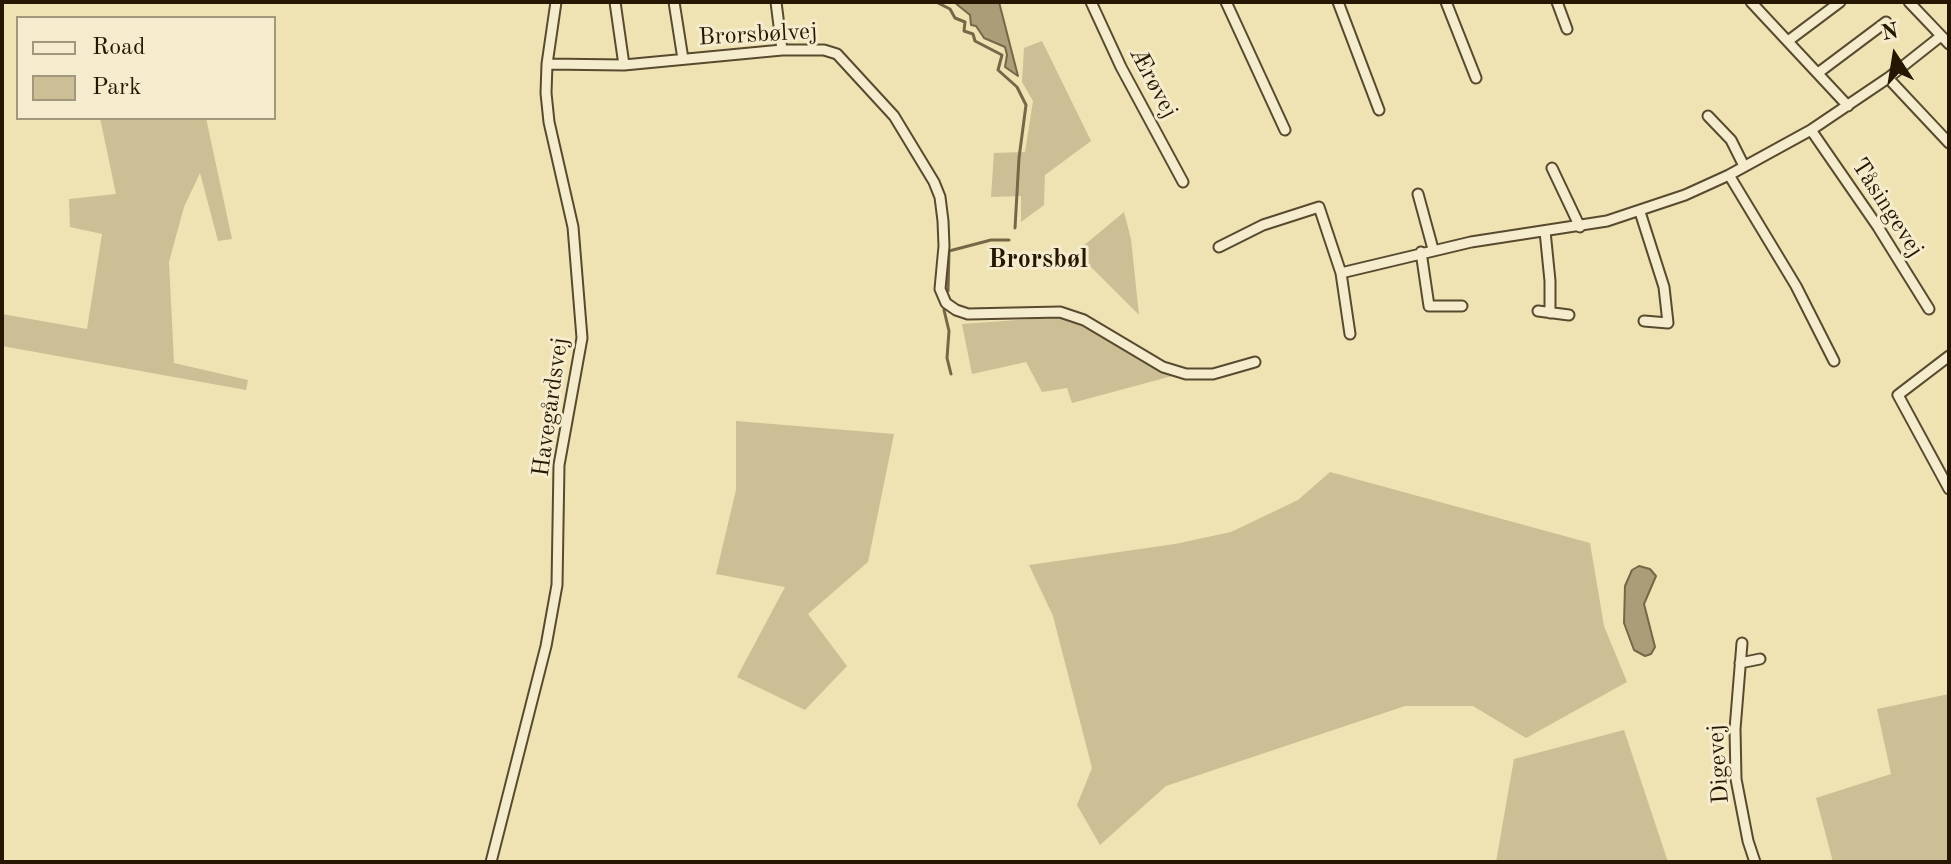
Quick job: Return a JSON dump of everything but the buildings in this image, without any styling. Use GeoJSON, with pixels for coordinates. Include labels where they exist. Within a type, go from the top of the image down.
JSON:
{"type":"FeatureCollection","features":[{"type":"Feature","properties":{"kind":"street","name":"Havegårdsvej"},"geometry":{"type":"LineString","coordinates":[[491,862],[546,646],[557,585],[559,465],[582,338],[571,217],[549,122],[547,64],[556,2]]}},
{"type":"Feature","properties":{"kind":"street"},"geometry":{"type":"LineString","coordinates":[[615,2],[624,65]]}},
{"type":"Feature","properties":{"kind":"street"},"geometry":{"type":"LineString","coordinates":[[674,2],[683,59]]}},
{"type":"Feature","properties":{"kind":"street"},"geometry":{"type":"LineString","coordinates":[[776,2],[782,50]]}},
{"type":"Feature","properties":{"kind":"street","name":"Ærøvej"},"geometry":{"type":"LineString","coordinates":[[1091,2],[1121,67],[1183,182]]}},
{"type":"Feature","properties":{"kind":"street"},"geometry":{"type":"LineString","coordinates":[[1226,2],[1285,130]]}},
{"type":"Feature","properties":{"kind":"street"},"geometry":{"type":"LineString","coordinates":[[1338,2],[1379,110]]}},
{"type":"Feature","properties":{"kind":"street"},"geometry":{"type":"LineString","coordinates":[[1446,2],[1476,78]]}},
{"type":"Feature","properties":{"kind":"street"},"geometry":{"type":"LineString","coordinates":[[1557,2],[1567,29]]}},
{"type":"Feature","properties":{"kind":"street"},"geometry":{"type":"LineString","coordinates":[[1751,2],[1848,106]]}},
{"type":"Feature","properties":{"kind":"street"},"geometry":{"type":"LineString","coordinates":[[1788,41],[1840,2]]}},
{"type":"Feature","properties":{"kind":"street"},"geometry":{"type":"LineString","coordinates":[[1909,2],[1949,44]]}},
{"type":"Feature","properties":{"kind":"street"},"geometry":{"type":"LineString","coordinates":[[1818,73],[1886,22]]}},
{"type":"Feature","properties":{"kind":"street"},"geometry":{"type":"LineString","coordinates":[[1341,273],[1433,249],[1580,227],[1640,212],[1685,195],[1811,130],[1888,78],[1941,36]]}},
{"type":"Feature","properties":{"kind":"street","name":"Brorsbølvej"},"geometry":{"type":"LineString","coordinates":[[547,64],[624,65],[782,50],[824,50],[837,54],[894,116],[912,142],[940,197],[944,246],[940,289],[946,303],[968,314],[1060,312],[1084,320],[1163,367],[1186,374],[1213,374],[1255,362]]}},
{"type":"Feature","properties":{"kind":"street"},"geometry":{"type":"LineString","coordinates":[[1888,78],[1949,143]]}},
{"type":"Feature","properties":{"kind":"street"},"geometry":{"type":"LineString","coordinates":[[1708,116],[1731,140],[1744,166]]}},
{"type":"Feature","properties":{"kind":"street","name":"Tåsingevej"},"geometry":{"type":"LineString","coordinates":[[1811,130],[1878,227],[1929,309]]}},
{"type":"Feature","properties":{"kind":"street"},"geometry":{"type":"LineString","coordinates":[[1552,168],[1580,227]]}},
{"type":"Feature","properties":{"kind":"street"},"geometry":{"type":"LineString","coordinates":[[1729,175],[1796,286],[1834,361]]}},
{"type":"Feature","properties":{"kind":"street"},"geometry":{"type":"LineString","coordinates":[[1418,194],[1433,249]]}},
{"type":"Feature","properties":{"kind":"street"},"geometry":{"type":"LineString","coordinates":[[1219,247],[1263,225],[1319,207],[1341,273],[1350,334]]}},
{"type":"Feature","properties":{"kind":"street"},"geometry":{"type":"LineString","coordinates":[[1640,212],[1664,287],[1668,323],[1644,321]]}},
{"type":"Feature","properties":{"kind":"street"},"geometry":{"type":"LineString","coordinates":[[1545,231],[1550,313]]}},
{"type":"Feature","properties":{"kind":"street"},"geometry":{"type":"LineString","coordinates":[[1421,252],[1429,306],[1462,306]]}},
{"type":"Feature","properties":{"kind":"street"},"geometry":{"type":"LineString","coordinates":[[1538,311],[1569,315]]}},
{"type":"Feature","properties":{"kind":"street"},"geometry":{"type":"LineString","coordinates":[[1949,356],[1898,395],[1949,489]]}},
{"type":"Feature","properties":{"kind":"street","name":"Digevej"},"geometry":{"type":"LineString","coordinates":[[1742,643],[1735,729],[1736,779],[1755,862]]}},
{"type":"Feature","properties":{"kind":"street"},"geometry":{"type":"LineString","coordinates":[[1740,663],[1760,659]]}},
{"type":"Feature","properties":{"kind":"green space"},"geometry":{"type":"Polygon","coordinates":[[[1042,41],[1091,141],[1045,175],[1044,205],[1021,222],[1021,196],[991,197],[994,153],[1025,152],[1033,101],[1022,82],[1024,48],[1042,41]]]}},
{"type":"Feature","properties":{"kind":"green space"},"geometry":{"type":"Polygon","coordinates":[[[100,120],[206,120],[232,239],[218,241],[200,173],[184,207],[169,262],[174,363],[248,380],[246,390],[2,346],[2,314],[87,329],[102,234],[70,227],[69,199],[116,194],[100,120]]]}},
{"type":"Feature","properties":{"kind":"green space"},"geometry":{"type":"Polygon","coordinates":[[[1124,212],[1131,239],[1139,315],[1076,252],[1124,212]]]}},
{"type":"Feature","properties":{"kind":"green space"},"geometry":{"type":"Polygon","coordinates":[[[1059,317],[1081,325],[1172,376],[1072,403],[1067,388],[1042,392],[1026,362],[972,374],[962,324],[1059,317]]]}},
{"type":"Feature","properties":{"kind":"green space"},"geometry":{"type":"Polygon","coordinates":[[[736,421],[894,434],[868,562],[808,614],[847,666],[805,710],[737,677],[785,587],[716,574],[736,490],[736,421]]]}},
{"type":"Feature","properties":{"kind":"green space"},"geometry":{"type":"Polygon","coordinates":[[[1330,472],[1590,543],[1604,626],[1627,682],[1526,738],[1473,706],[1405,706],[1166,786],[1100,845],[1077,805],[1092,768],[1053,616],[1029,565],[1175,544],[1231,532],[1298,500],[1330,472]]]}},
{"type":"Feature","properties":{"kind":"green space"},"geometry":{"type":"Polygon","coordinates":[[[1949,694],[1949,862],[1833,862],[1816,798],[1891,774],[1877,709],[1949,694]]]}},
{"type":"Feature","properties":{"kind":"green space"},"geometry":{"type":"Polygon","coordinates":[[[1624,730],[1668,862],[1496,862],[1514,759],[1624,730]]]}},
{"type":"Feature","properties":{"kind":"shaded area"},"geometry":{"type":"Polygon","coordinates":[[[954,2],[999,2],[1018,76],[1005,67],[1005,47],[984,38],[976,26],[971,25],[970,15],[954,2]]]}},
{"type":"Feature","properties":{"kind":"shaded area"},"geometry":{"type":"Polygon","coordinates":[[[1639,566],[1650,569],[1656,576],[1644,604],[1655,647],[1651,654],[1645,656],[1634,650],[1624,623],[1625,586],[1632,570],[1639,566]]]}},
{"type":"Feature","properties":{"kind":"waterway"},"geometry":{"type":"LineString","coordinates":[[936,2],[965,22],[964,31],[973,34],[975,41],[1002,55],[998,70],[1017,87],[1026,105],[1015,228]]}},
{"type":"Feature","properties":{"kind":"waterway"},"geometry":{"type":"LineString","coordinates":[[948,291],[949,251],[991,240],[1009,240]]}},
{"type":"Feature","properties":{"kind":"waterway"},"geometry":{"type":"LineString","coordinates":[[944,310],[949,331],[947,358],[951,374]]}},
{"type":"Feature","properties":{"kind":"district","name":"Brorsbøl"},"geometry":{"type":"Point","coordinates":[1038,260]}}]}
